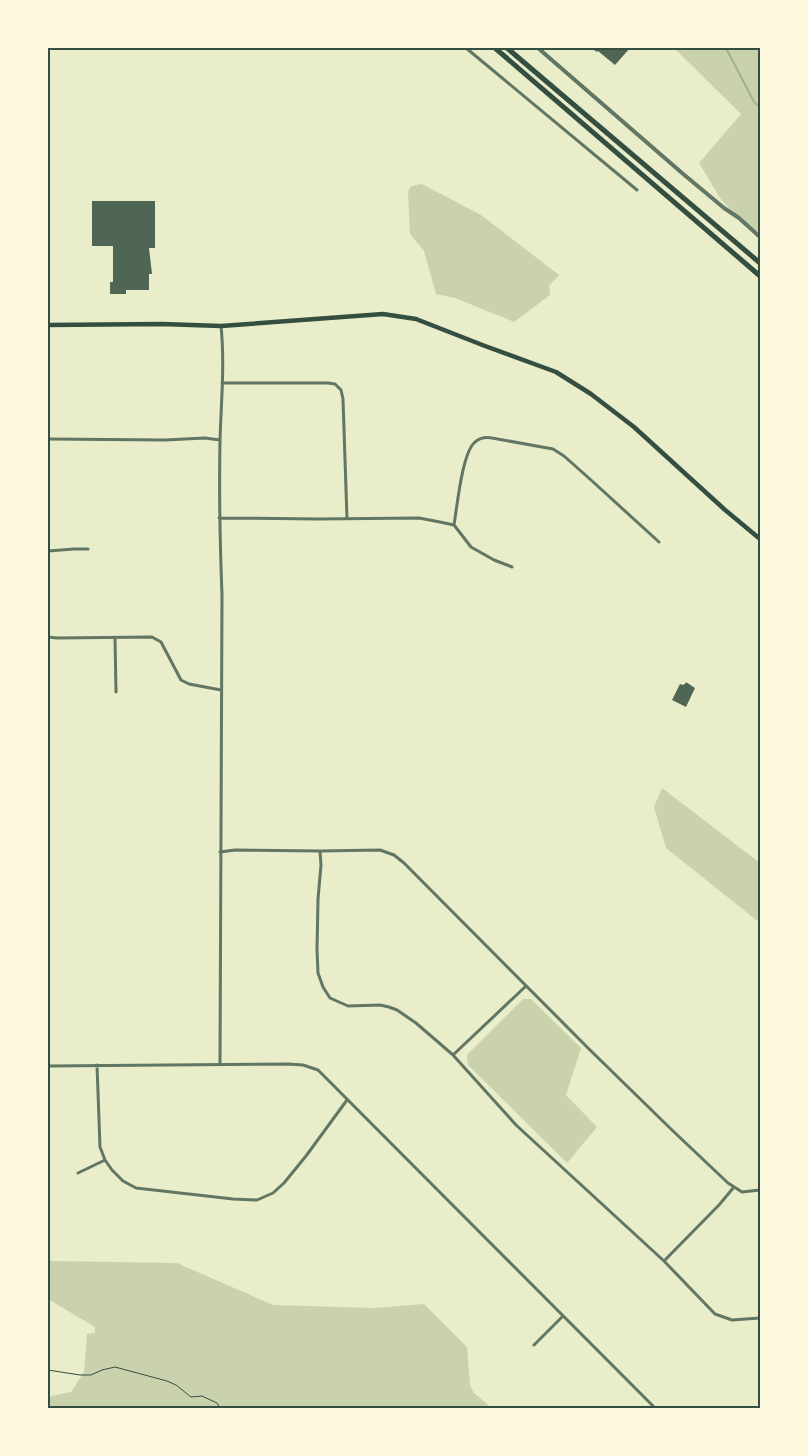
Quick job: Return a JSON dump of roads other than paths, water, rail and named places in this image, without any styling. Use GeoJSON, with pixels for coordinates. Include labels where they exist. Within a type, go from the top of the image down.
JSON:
{"type":"FeatureCollection","features":[{"type":"Feature","properties":{"kind":"highway"},"geometry":{"type":"LineString","coordinates":[[495,48],[760,276]]}},
{"type":"Feature","properties":{"kind":"highway"},"geometry":{"type":"LineString","coordinates":[[507,48],[760,263]]}},
{"type":"Feature","properties":{"kind":"main road"},"geometry":{"type":"LineString","coordinates":[[48,325],[162,324],[221,326],[383,314],[416,319],[556,372],[591,394],[634,427],[760,539]]}},
{"type":"Feature","properties":{"kind":"street"},"geometry":{"type":"LineString","coordinates":[[466,48],[638,190]]}},
{"type":"Feature","properties":{"kind":"street"},"geometry":{"type":"LineString","coordinates":[[538,48],[682,173],[760,237]]}},
{"type":"Feature","properties":{"kind":"street"},"geometry":{"type":"LineString","coordinates":[[220,1065],[222,595],[219,518],[224,352],[221,326]]}},
{"type":"Feature","properties":{"kind":"street"},"geometry":{"type":"LineString","coordinates":[[222,383],[328,383],[335,384],[341,390],[345,421],[347,519]]}},
{"type":"Feature","properties":{"kind":"street"},"geometry":{"type":"LineString","coordinates":[[48,439],[165,440],[205,438],[220,440]]}},
{"type":"Feature","properties":{"kind":"street"},"geometry":{"type":"LineString","coordinates":[[454,525],[465,462],[474,443],[484,438],[492,438],[553,449],[564,456],[596,484],[659,542]]}},
{"type":"Feature","properties":{"kind":"street"},"geometry":{"type":"LineString","coordinates":[[219,518],[419,518],[454,525],[471,547],[494,560],[512,567]]}},
{"type":"Feature","properties":{"kind":"street"},"geometry":{"type":"LineString","coordinates":[[48,551],[88,549]]}},
{"type":"Feature","properties":{"kind":"street"},"geometry":{"type":"LineString","coordinates":[[48,637],[152,638],[161,642],[181,680],[188,684],[221,690]]}},
{"type":"Feature","properties":{"kind":"street"},"geometry":{"type":"LineString","coordinates":[[115,638],[116,692]]}},
{"type":"Feature","properties":{"kind":"street"},"geometry":{"type":"LineString","coordinates":[[220,852],[235,850],[380,850],[394,854],[673,1132],[734,1188],[742,1192],[760,1190]]}},
{"type":"Feature","properties":{"kind":"street"},"geometry":{"type":"LineString","coordinates":[[320,851],[318,973],[323,987],[330,998],[348,1006],[380,1005],[397,1010],[416,1023],[453,1055],[516,1125],[664,1261],[714,1314],[732,1320],[760,1318]]}},
{"type":"Feature","properties":{"kind":"street"},"geometry":{"type":"LineString","coordinates":[[453,1055],[526,986]]}},
{"type":"Feature","properties":{"kind":"street"},"geometry":{"type":"LineString","coordinates":[[98,1065],[100,1147],[105,1160],[123,1181],[136,1188],[233,1199],[257,1200],[273,1194],[306,1156],[347,1100]]}},
{"type":"Feature","properties":{"kind":"street"},"geometry":{"type":"LineString","coordinates":[[48,1066],[303,1065],[318,1070],[655,1408]]}},
{"type":"Feature","properties":{"kind":"street"},"geometry":{"type":"LineString","coordinates":[[78,1173],[105,1160]]}},
{"type":"Feature","properties":{"kind":"street"},"geometry":{"type":"LineString","coordinates":[[664,1261],[734,1188]]}},
{"type":"Feature","properties":{"kind":"street"},"geometry":{"type":"LineString","coordinates":[[534,1345],[563,1316]]}},
{"type":"Feature","properties":{"kind":"waterway"},"geometry":{"type":"LineString","coordinates":[[726,48],[754,102],[760,107]]}}]}
